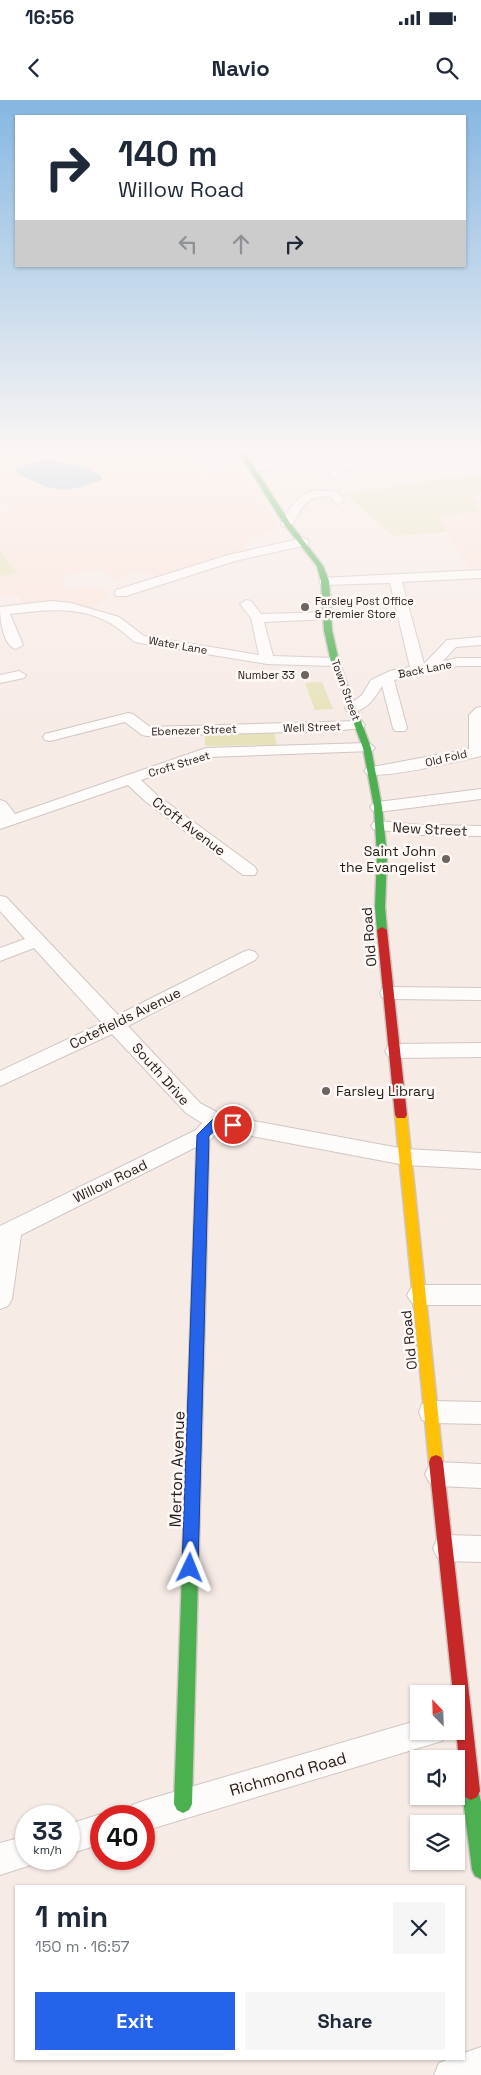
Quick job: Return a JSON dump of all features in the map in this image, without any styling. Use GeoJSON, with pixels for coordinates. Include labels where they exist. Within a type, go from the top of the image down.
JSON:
{"type":"FeatureCollection","features":[{"type":"Feature","properties":{"kind":"main road","name":"Town Street"},"geometry":{"type":"LineString","coordinates":[[303,542],[320,566],[325,581],[328,630],[334,662],[367,748],[378,807]]}},
{"type":"Feature","properties":{"kind":"main road","name":"Old Road"},"geometry":{"type":"LineString","coordinates":[[378,807],[382,856],[380,907],[446,1548],[469,1660],[465,1688]]}},
{"type":"Feature","properties":{"kind":"main road","name":"Merton Avenue"},"geometry":{"type":"LineString","coordinates":[[182,1804],[210,1128]]}},
{"type":"Feature","properties":{"kind":"main road","name":"Old Road"},"geometry":{"type":"LineString","coordinates":[[465,1740],[476,1780],[481,1870]]}},
{"type":"Feature","properties":{"kind":"street"},"geometry":{"type":"LineString","coordinates":[[122,593],[232,558],[303,542]]}},
{"type":"Feature","properties":{"kind":"street"},"geometry":{"type":"LineString","coordinates":[[325,581],[481,574]]}},
{"type":"Feature","properties":{"kind":"street"},"geometry":{"type":"LineString","coordinates":[[395,579],[424,669],[452,643],[481,641]]}},
{"type":"Feature","properties":{"kind":"street"},"geometry":{"type":"LineString","coordinates":[[246,604],[257,618],[267,660]]}},
{"type":"Feature","properties":{"kind":"street","name":"Water Lane"},"geometry":{"type":"LineString","coordinates":[[1,612],[51,605],[72,608],[114,620],[140,639],[267,660],[334,662]]}},
{"type":"Feature","properties":{"kind":"street"},"geometry":{"type":"LineString","coordinates":[[1,612],[10,642]]}},
{"type":"Feature","properties":{"kind":"street"},"geometry":{"type":"LineString","coordinates":[[257,618],[328,614]]}},
{"type":"Feature","properties":{"kind":"street","name":"Back Lane"},"geometry":{"type":"LineString","coordinates":[[352,708],[368,698],[376,684],[395,674],[458,662],[481,662]]}},
{"type":"Feature","properties":{"kind":"street"},"geometry":{"type":"LineString","coordinates":[[0,679],[19,675]]}},
{"type":"Feature","properties":{"kind":"street"},"geometry":{"type":"LineString","coordinates":[[387,678],[404,725]]}},
{"type":"Feature","properties":{"kind":"street","name":"Old Fold"},"geometry":{"type":"LineString","coordinates":[[372,771],[403,767],[479,751],[476,740],[476,715],[481,711]]}},
{"type":"Feature","properties":{"kind":"street","name":"Ebenezer Street"},"geometry":{"type":"LineString","coordinates":[[50,737],[128,717],[147,732],[266,727]]}},
{"type":"Feature","properties":{"kind":"street","name":"Well Street"},"geometry":{"type":"LineString","coordinates":[[266,727],[297,729],[358,725]]}},
{"type":"Feature","properties":{"kind":"street","name":"Croft Street"},"geometry":{"type":"LineString","coordinates":[[6,822],[206,753],[367,748]]}},
{"type":"Feature","properties":{"kind":"street","name":"Croft Avenue"},"geometry":{"type":"LineString","coordinates":[[131,779],[151,798],[249,871]]}},
{"type":"Feature","properties":{"kind":"street"},"geometry":{"type":"LineString","coordinates":[[378,807],[481,794]]}},
{"type":"Feature","properties":{"kind":"street"},"geometry":{"type":"LineString","coordinates":[[0,806],[6,822]]}},
{"type":"Feature","properties":{"kind":"street","name":"New Street"},"geometry":{"type":"LineString","coordinates":[[379,826],[481,831]]}},
{"type":"Feature","properties":{"kind":"street","name":"South Drive"},"geometry":{"type":"LineString","coordinates":[[0,901],[116,1024],[210,1128],[405,1157],[481,1161]]}},
{"type":"Feature","properties":{"kind":"street"},"geometry":{"type":"LineString","coordinates":[[0,956],[36,941]]}},
{"type":"Feature","properties":{"kind":"street","name":"Cotefields Avenue"},"geometry":{"type":"LineString","coordinates":[[0,1079],[116,1024],[249,956]]}},
{"type":"Feature","properties":{"kind":"street"},"geometry":{"type":"LineString","coordinates":[[390,993],[481,994]]}},
{"type":"Feature","properties":{"kind":"street"},"geometry":{"type":"LineString","coordinates":[[395,1050],[481,1050]]}},
{"type":"Feature","properties":{"kind":"street","name":"Willow Road"},"geometry":{"type":"LineString","coordinates":[[5,1233],[210,1128]]}},
{"type":"Feature","properties":{"kind":"street"},"geometry":{"type":"LineString","coordinates":[[0,1300],[5,1233]]}},
{"type":"Feature","properties":{"kind":"street"},"geometry":{"type":"LineString","coordinates":[[419,1295],[481,1295]]}},
{"type":"Feature","properties":{"kind":"street"},"geometry":{"type":"LineString","coordinates":[[432,1412],[481,1413]]}},
{"type":"Feature","properties":{"kind":"street"},"geometry":{"type":"LineString","coordinates":[[438,1474],[481,1476]]}},
{"type":"Feature","properties":{"kind":"street"},"geometry":{"type":"LineString","coordinates":[[446,1548],[481,1549]]}},
{"type":"Feature","properties":{"kind":"street","name":"Richmond Road"},"geometry":{"type":"LineString","coordinates":[[155,1812],[410,1737]]}},
{"type":"Feature","properties":{"kind":"street"},"geometry":{"type":"LineString","coordinates":[[0,1860],[15,1855]]}},
{"type":"Feature","properties":{"kind":"street"},"geometry":{"type":"LineString","coordinates":[[451,2075],[481,2064]]}},
{"type":"Feature","properties":{"kind":"shaded area"},"geometry":{"type":"Polygon","coordinates":[[[0,540],[246,540],[244,551],[155,578],[143,571],[115,580],[100,570],[87,569],[82,570],[81,574],[64,575],[66,589],[92,587],[110,593],[91,609],[22,607],[20,596],[3,596],[0,591],[0,576],[17,573],[0,550],[0,540]]]}},
{"type":"Feature","properties":{"kind":"shaded area"},"geometry":{"type":"Polygon","coordinates":[[[452,540],[481,540],[481,568],[469,569],[452,540]]]}},
{"type":"Feature","properties":{"kind":"shaded area"},"geometry":{"type":"Polygon","coordinates":[[[0,550],[17,573],[0,576],[0,550]]]}},
{"type":"Feature","properties":{"kind":"shaded area"},"geometry":{"type":"Polygon","coordinates":[[[322,682],[333,709],[315,710],[305,683],[322,682]]]}},
{"type":"Feature","properties":{"kind":"shaded area"},"geometry":{"type":"Polygon","coordinates":[[[205,733],[274,733],[277,745],[205,746],[205,733]]]}},
{"type":"Feature","properties":{"kind":"traffic: fast"},"geometry":{"type":"LineString","coordinates":[[300,540],[320,566],[325,581],[328,630],[335,662],[367,748],[378,807],[382,856],[380,907],[382,930]]}},
{"type":"Feature","properties":{"kind":"traffic: fast"},"geometry":{"type":"LineString","coordinates":[[183,1804],[198,1311]]}},
{"type":"Feature","properties":{"kind":"traffic: fast"},"geometry":{"type":"LineString","coordinates":[[471,1791],[481,1870]]}},
{"type":"Feature","properties":{"kind":"traffic: slow"},"geometry":{"type":"LineString","coordinates":[[401,1115],[436,1462]]}},
{"type":"Feature","properties":{"kind":"traffic: slow"},"geometry":{"type":"LineString","coordinates":[[198,1311],[203,1135]]}},
{"type":"Feature","properties":{"kind":"traffic: jam"},"geometry":{"type":"LineString","coordinates":[[382,930],[401,1115]]}},
{"type":"Feature","properties":{"kind":"traffic: jam"},"geometry":{"type":"LineString","coordinates":[[436,1462],[471,1791]]}},
{"type":"Feature","properties":{"kind":"place","name":"Farsley Post Office & Premier Store"},"geometry":{"type":"Point","coordinates":[305,607]}},
{"type":"Feature","properties":{"kind":"place","name":"Number 33"},"geometry":{"type":"Point","coordinates":[305,675]}},
{"type":"Feature","properties":{"kind":"place","name":"Saint John the Evangelist"},"geometry":{"type":"Point","coordinates":[446,859]}},
{"type":"Feature","properties":{"kind":"place","name":"Farsley Library"},"geometry":{"type":"Point","coordinates":[326,1091]}},
{"type":"Feature","properties":{"kind":"route"},"geometry":{"type":"LineString","coordinates":[[190,1568],[203,1135],[217,1122],[233,1125]]}}]}
